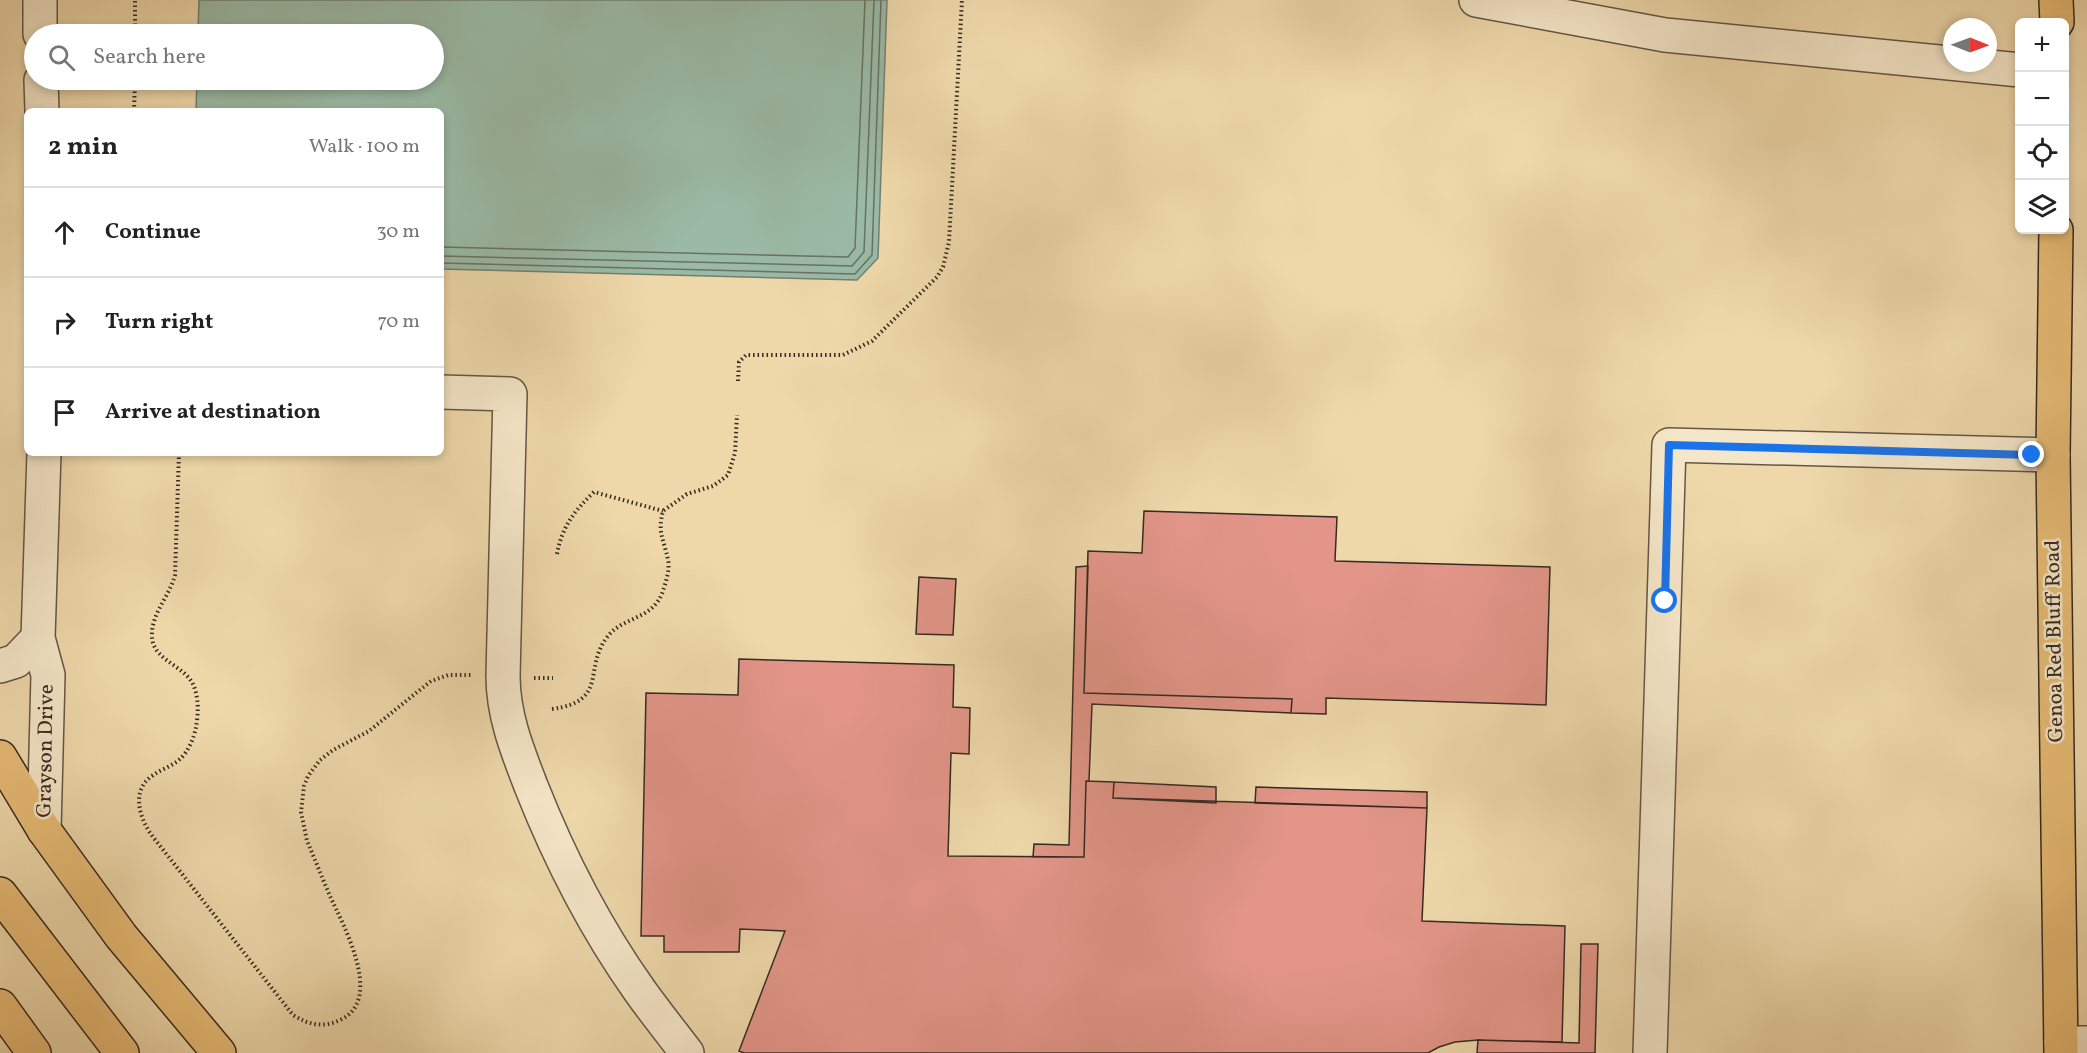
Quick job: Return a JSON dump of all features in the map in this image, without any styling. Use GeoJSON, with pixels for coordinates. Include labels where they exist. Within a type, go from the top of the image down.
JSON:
{"type":"FeatureCollection","features":[{"type":"Feature","properties":{"kind":"main road"},"geometry":{"type":"LineString","coordinates":[[2056,0],[2057,18]]}},
{"type":"Feature","properties":{"kind":"main road","name":"Genoa Red Bluff Road"},"geometry":{"type":"LineString","coordinates":[[2056,234],[2054,455],[2069,1047]]}},
{"type":"Feature","properties":{"kind":"main road"},"geometry":{"type":"LineString","coordinates":[[0,758],[44,830],[121,936],[219,1053]]}},
{"type":"Feature","properties":{"kind":"main road"},"geometry":{"type":"LineString","coordinates":[[0,894],[122,1053]]}},
{"type":"Feature","properties":{"kind":"main road"},"geometry":{"type":"LineString","coordinates":[[0,1006],[34,1053]]}},
{"type":"Feature","properties":{"kind":"street"},"geometry":{"type":"LineString","coordinates":[[40,0],[40,24]]}},
{"type":"Feature","properties":{"kind":"street"},"geometry":{"type":"LineString","coordinates":[[1476,0],[1665,35],[2015,70]]}},
{"type":"Feature","properties":{"kind":"street"},"geometry":{"type":"LineString","coordinates":[[41,90],[42,108]]}},
{"type":"Feature","properties":{"kind":"street"},"geometry":{"type":"LineString","coordinates":[[444,392],[510,394],[503,693],[512,733],[542,814],[608,942],[640,992],[687,1053]]}},
{"type":"Feature","properties":{"kind":"street"},"geometry":{"type":"LineString","coordinates":[[1650,1053],[1669,445],[2054,455]]}},
{"type":"Feature","properties":{"kind":"street","name":"Grayson Drive"},"geometry":{"type":"LineString","coordinates":[[44,456],[38,638],[48,675],[44,830]]}},
{"type":"Feature","properties":{"kind":"street","name":"Grayson Drive"},"geometry":{"type":"LineString","coordinates":[[0,666],[16,661],[38,638]]}},
{"type":"Feature","properties":{"kind":"path"},"geometry":{"type":"LineString","coordinates":[[135,0],[135,24]]}},
{"type":"Feature","properties":{"kind":"path"},"geometry":{"type":"LineString","coordinates":[[738,381],[739,362],[746,355],[843,355],[872,341],[937,277],[943,267],[949,242],[962,0]]}},
{"type":"Feature","properties":{"kind":"path"},"geometry":{"type":"LineString","coordinates":[[134,108],[135,90]]}},
{"type":"Feature","properties":{"kind":"path"},"geometry":{"type":"LineString","coordinates":[[552,709],[568,707],[580,701],[592,683],[603,642],[610,633],[654,608],[662,594],[669,561],[659,524],[663,511],[687,494],[713,486],[728,475],[735,453],[737,415]]}},
{"type":"Feature","properties":{"kind":"path"},"geometry":{"type":"LineString","coordinates":[[180,456],[176,574],[172,587],[152,626],[152,643],[158,652],[188,678],[197,699],[198,714],[196,729],[182,758],[144,783],[139,802],[142,816],[145,826],[160,847],[293,1015],[303,1022],[323,1026],[342,1020],[355,1008],[361,990],[351,944],[311,850],[303,825],[302,800],[308,776],[320,760],[333,750],[369,731],[430,681],[448,675],[482,676]]}},
{"type":"Feature","properties":{"kind":"path"},"geometry":{"type":"LineString","coordinates":[[557,555],[570,518],[594,492],[663,511]]}},
{"type":"Feature","properties":{"kind":"water"},"geometry":{"type":"Polygon","coordinates":[[[199,0],[887,0],[878,258],[857,280],[444,269],[444,108],[196,108],[197,90],[444,90],[444,24],[198,24],[199,0]]]}},
{"type":"Feature","properties":{"kind":"building"},"geometry":{"type":"Polygon","coordinates":[[[1144,511],[1337,517],[1335,561],[1550,567],[1546,705],[1326,698],[1326,714],[1291,713],[1292,699],[1084,693],[1088,551],[1142,553],[1144,511]]]}},
{"type":"Feature","properties":{"kind":"building"},"geometry":{"type":"Polygon","coordinates":[[[1088,566],[1084,693],[1292,699],[1291,713],[1092,704],[1089,781],[1086,781],[1084,857],[1033,857],[1034,844],[1069,845],[1076,567],[1088,566]]]}},
{"type":"Feature","properties":{"kind":"building"},"geometry":{"type":"Polygon","coordinates":[[[919,577],[956,579],[953,635],[916,634],[919,577]]]}},
{"type":"Feature","properties":{"kind":"building"},"geometry":{"type":"Polygon","coordinates":[[[739,659],[954,665],[953,707],[970,708],[969,754],[951,753],[948,856],[1084,857],[1086,781],[1114,782],[1113,798],[1427,808],[1422,921],[1565,926],[1562,1042],[1478,1040],[1455,1042],[1428,1053],[744,1053],[739,1051],[785,931],[740,929],[739,952],[664,952],[664,936],[641,936],[646,693],[738,695],[739,659]]]}},
{"type":"Feature","properties":{"kind":"building"},"geometry":{"type":"Polygon","coordinates":[[[1114,782],[1216,787],[1216,803],[1113,798],[1114,782]]]}},
{"type":"Feature","properties":{"kind":"building"},"geometry":{"type":"Polygon","coordinates":[[[1256,787],[1427,792],[1427,808],[1255,803],[1256,787]]]}},
{"type":"Feature","properties":{"kind":"building"},"geometry":{"type":"Polygon","coordinates":[[[1581,944],[1598,944],[1595,1053],[1477,1053],[1478,1040],[1579,1043],[1581,944]]]}},
{"type":"Feature","properties":{"kind":"route"},"geometry":{"type":"LineString","coordinates":[[1665,601],[1669,445],[2032,455]]}}]}
